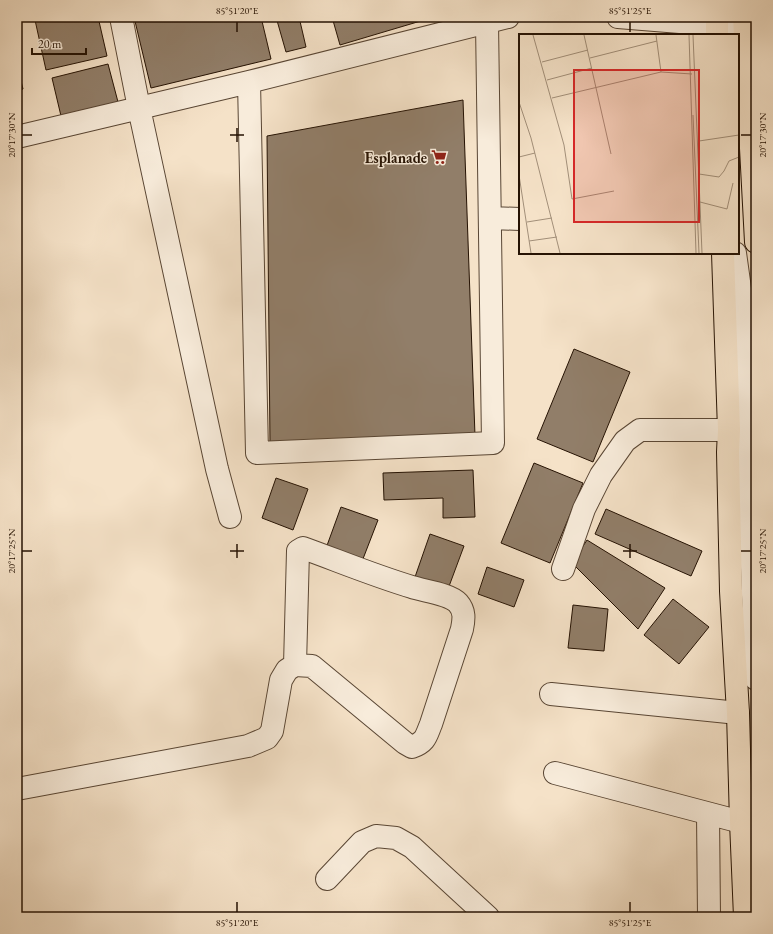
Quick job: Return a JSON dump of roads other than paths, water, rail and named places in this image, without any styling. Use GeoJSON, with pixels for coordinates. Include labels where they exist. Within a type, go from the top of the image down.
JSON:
{"type":"FeatureCollection","features":[{"type":"Feature","properties":{"kind":"main road"},"geometry":{"type":"LineString","coordinates":[[748,21],[756,242]]}},
{"type":"Feature","properties":{"kind":"main road"},"geometry":{"type":"LineString","coordinates":[[723,254],[729,430],[728,452],[732,591],[745,917]]}},
{"type":"Feature","properties":{"kind":"street"},"geometry":{"type":"LineString","coordinates":[[121,17],[139,108],[216,462],[230,517]]}},
{"type":"Feature","properties":{"kind":"street"},"geometry":{"type":"LineString","coordinates":[[17,137],[249,82],[508,17]]}},
{"type":"Feature","properties":{"kind":"street"},"geometry":{"type":"LineString","coordinates":[[618,17],[717,26],[748,21]]}},
{"type":"Feature","properties":{"kind":"street"},"geometry":{"type":"LineString","coordinates":[[249,82],[257,453],[493,443],[487,23]]}},
{"type":"Feature","properties":{"kind":"street"},"geometry":{"type":"LineString","coordinates":[[490,218],[519,219]]}},
{"type":"Feature","properties":{"kind":"street"},"geometry":{"type":"LineString","coordinates":[[735,254],[742,303],[756,679]]}},
{"type":"Feature","properties":{"kind":"street"},"geometry":{"type":"LineString","coordinates":[[563,569],[584,509],[601,475],[625,441],[640,430],[729,430]]}},
{"type":"Feature","properties":{"kind":"street"},"geometry":{"type":"LineString","coordinates":[[17,789],[248,746],[267,738],[272,732],[281,680],[287,670],[295,665],[312,666],[405,744],[412,747],[420,744],[426,737],[431,724],[462,629],[464,617],[463,609],[457,602],[448,597],[413,588],[302,548],[298,551],[295,665]]}},
{"type":"Feature","properties":{"kind":"street"},"geometry":{"type":"LineString","coordinates":[[551,694],[738,714]]}},
{"type":"Feature","properties":{"kind":"street"},"geometry":{"type":"LineString","coordinates":[[555,773],[741,822]]}},
{"type":"Feature","properties":{"kind":"street"},"geometry":{"type":"LineString","coordinates":[[708,814],[709,917]]}},
{"type":"Feature","properties":{"kind":"street"},"geometry":{"type":"LineString","coordinates":[[327,879],[362,842],[376,836],[396,838],[412,847],[488,917]]}},
{"type":"Feature","properties":{"kind":"place","name":"Esplanade"},"geometry":{"type":"Point","coordinates":[439,157]}}]}
